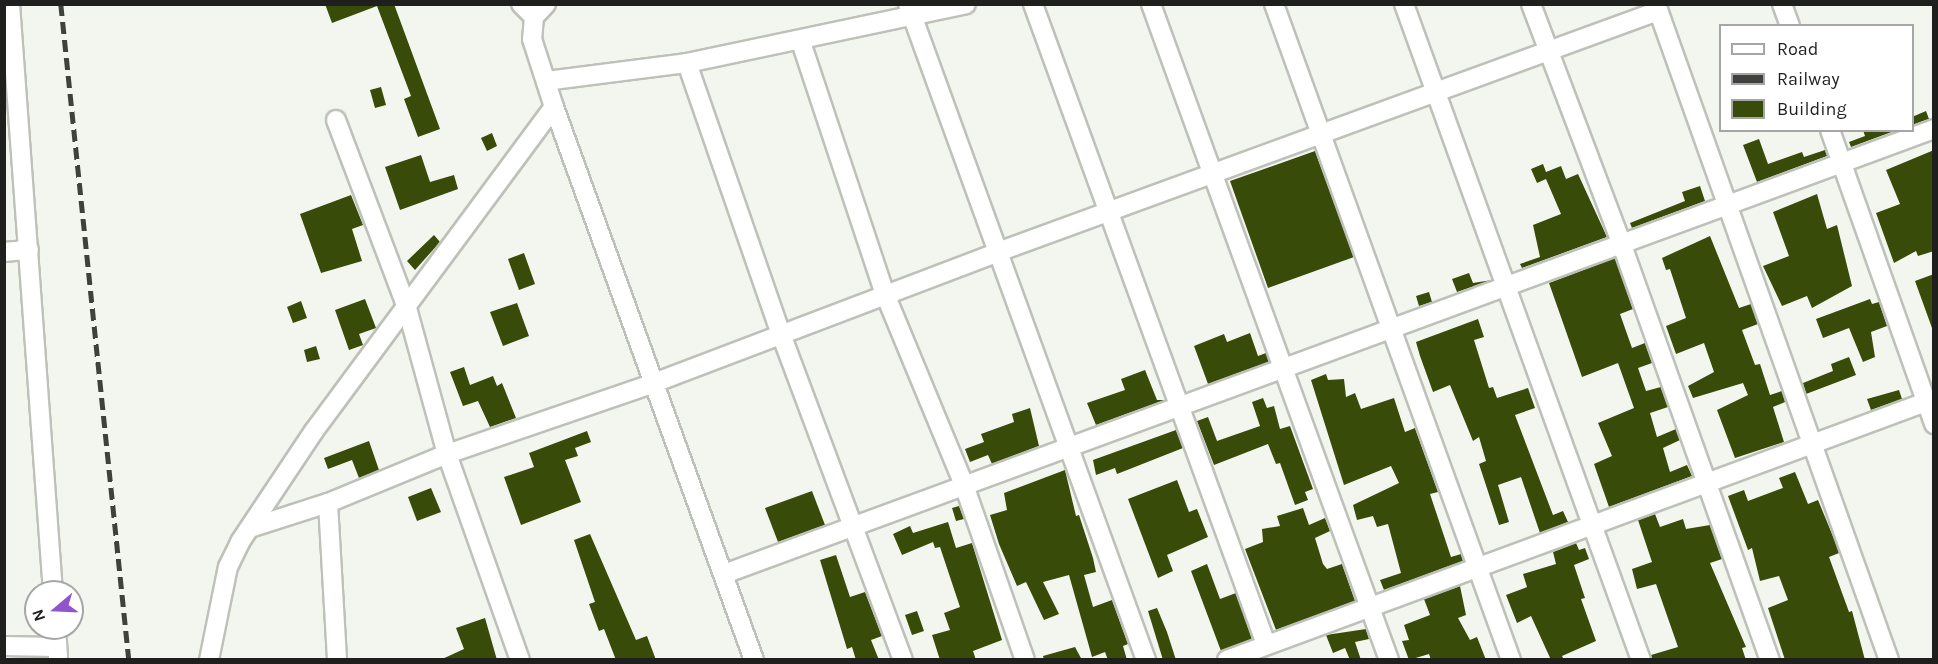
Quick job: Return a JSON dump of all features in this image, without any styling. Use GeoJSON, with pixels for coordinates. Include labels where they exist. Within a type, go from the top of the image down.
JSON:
{"type":"FeatureCollection","features":[{"type":"Feature","properties":{"kind":"street"},"geometry":{"type":"LineString","coordinates":[[10,4],[52,580]]}},
{"type":"Feature","properties":{"kind":"street"},"geometry":{"type":"LineString","coordinates":[[520,4],[540,11],[532,39],[554,107],[754,660]]}},
{"type":"Feature","properties":{"kind":"street"},"geometry":{"type":"LineString","coordinates":[[546,81],[687,63],[801,42],[910,11],[966,4]]}},
{"type":"Feature","properties":{"kind":"street"},"geometry":{"type":"LineString","coordinates":[[1034,4],[1107,214],[1266,644]]}},
{"type":"Feature","properties":{"kind":"street"},"geometry":{"type":"LineString","coordinates":[[1151,4],[1389,660]]}},
{"type":"Feature","properties":{"kind":"street"},"geometry":{"type":"LineString","coordinates":[[1275,4],[1394,328],[1511,660]]}},
{"type":"Feature","properties":{"kind":"street"},"geometry":{"type":"LineString","coordinates":[[1404,4],[1641,660]]}},
{"type":"Feature","properties":{"kind":"street"},"geometry":{"type":"LineString","coordinates":[[1531,4],[1622,245],[1705,485],[1770,660]]}},
{"type":"Feature","properties":{"kind":"street"},"geometry":{"type":"LineString","coordinates":[[1782,4],[1789,24]]}},
{"type":"Feature","properties":{"kind":"street"},"geometry":{"type":"LineString","coordinates":[[250,528],[328,502],[447,453],[654,383],[998,252],[1549,53],[1657,8],[1889,660]]}},
{"type":"Feature","properties":{"kind":"street"},"geometry":{"type":"LineString","coordinates":[[910,11],[1146,660]]}},
{"type":"Feature","properties":{"kind":"street"},"geometry":{"type":"LineString","coordinates":[[801,42],[885,294],[964,485],[1025,660]]}},
{"type":"Feature","properties":{"kind":"street"},"geometry":{"type":"LineString","coordinates":[[687,63],[781,334],[903,660]]}},
{"type":"Feature","properties":{"kind":"street"},"geometry":{"type":"LineString","coordinates":[[209,660],[228,567],[250,528],[314,431],[554,107]]}},
{"type":"Feature","properties":{"kind":"street"},"geometry":{"type":"LineString","coordinates":[[336,120],[406,308],[447,453],[520,660]]}},
{"type":"Feature","properties":{"kind":"street"},"geometry":{"type":"LineString","coordinates":[[724,574],[1283,367],[1728,206],[1841,161],[1934,129]]}},
{"type":"Feature","properties":{"kind":"street"},"geometry":{"type":"LineString","coordinates":[[1831,132],[1930,401],[1934,424]]}},
{"type":"Feature","properties":{"kind":"street"},"geometry":{"type":"LineString","coordinates":[[4,252],[29,250]]}},
{"type":"Feature","properties":{"kind":"street"},"geometry":{"type":"LineString","coordinates":[[1227,660],[1369,605],[1705,485],[1930,401]]}},
{"type":"Feature","properties":{"kind":"street"},"geometry":{"type":"LineString","coordinates":[[328,502],[338,660]]}},
{"type":"Feature","properties":{"kind":"street"},"geometry":{"type":"LineString","coordinates":[[4,646],[58,653]]}},
{"type":"Feature","properties":{"kind":"building"},"geometry":{"type":"Polygon","coordinates":[[[325,4],[394,4],[440,129],[418,137],[404,99],[411,96],[377,6],[332,23],[325,4]]]}},
{"type":"Feature","properties":{"kind":"building"},"geometry":{"type":"Polygon","coordinates":[[[381,87],[386,105],[375,108],[370,90],[381,87]]]}},
{"type":"Feature","properties":{"kind":"building"},"geometry":{"type":"Polygon","coordinates":[[[1926,111],[1929,119],[1914,124],[1914,116],[1926,111]]]}},
{"type":"Feature","properties":{"kind":"building"},"geometry":{"type":"Polygon","coordinates":[[[1864,132],[1892,132],[1851,147],[1849,142],[1865,136],[1864,132]]]}},
{"type":"Feature","properties":{"kind":"building"},"geometry":{"type":"Polygon","coordinates":[[[492,133],[497,146],[487,151],[481,138],[492,133]]]}},
{"type":"Feature","properties":{"kind":"building"},"geometry":{"type":"Polygon","coordinates":[[[1759,139],[1768,164],[1802,152],[1804,157],[1825,150],[1827,156],[1757,182],[1743,145],[1759,139]]]}},
{"type":"Feature","properties":{"kind":"building"},"geometry":{"type":"Polygon","coordinates":[[[1934,150],[1934,251],[1918,256],[1916,251],[1894,263],[1876,213],[1900,204],[1886,170],[1934,150]]]}},
{"type":"Feature","properties":{"kind":"building"},"geometry":{"type":"Polygon","coordinates":[[[1315,151],[1354,257],[1268,288],[1230,181],[1315,151]]]}},
{"type":"Feature","properties":{"kind":"building"},"geometry":{"type":"Polygon","coordinates":[[[421,155],[430,182],[454,175],[458,189],[400,210],[385,167],[421,155]]]}},
{"type":"Feature","properties":{"kind":"building"},"geometry":{"type":"Polygon","coordinates":[[[1543,164],[1546,172],[1561,166],[1566,179],[1578,174],[1607,237],[1522,268],[1520,264],[1540,257],[1533,225],[1561,214],[1546,179],[1537,183],[1531,169],[1543,164]]]}},
{"type":"Feature","properties":{"kind":"building"},"geometry":{"type":"Polygon","coordinates":[[[1700,186],[1705,201],[1632,228],[1630,223],[1685,201],[1682,192],[1700,186]]]}},
{"type":"Feature","properties":{"kind":"building"},"geometry":{"type":"Polygon","coordinates":[[[1817,194],[1827,229],[1837,225],[1852,286],[1812,308],[1807,296],[1782,306],[1763,266],[1789,256],[1773,212],[1817,194]]]}},
{"type":"Feature","properties":{"kind":"building"},"geometry":{"type":"Polygon","coordinates":[[[351,195],[363,225],[352,229],[362,261],[321,273],[300,214],[351,195]]]}},
{"type":"Feature","properties":{"kind":"building"},"geometry":{"type":"Polygon","coordinates":[[[434,235],[440,242],[415,270],[407,261],[434,235]]]}},
{"type":"Feature","properties":{"kind":"building"},"geometry":{"type":"Polygon","coordinates":[[[1710,236],[1739,308],[1751,304],[1758,324],[1742,330],[1755,365],[1760,364],[1770,395],[1782,391],[1785,402],[1773,407],[1784,442],[1735,458],[1717,410],[1748,395],[1743,383],[1693,398],[1688,386],[1714,372],[1704,343],[1676,354],[1666,326],[1686,318],[1670,269],[1666,270],[1662,258],[1710,236]]]}},
{"type":"Feature","properties":{"kind":"building"},"geometry":{"type":"Polygon","coordinates":[[[524,253],[535,284],[519,290],[508,259],[524,253]]]}},
{"type":"Feature","properties":{"kind":"building"},"geometry":{"type":"Polygon","coordinates":[[[1615,258],[1633,309],[1620,314],[1632,348],[1645,343],[1652,363],[1638,368],[1646,391],[1661,387],[1668,407],[1650,413],[1657,437],[1676,429],[1680,440],[1663,448],[1670,472],[1687,465],[1692,476],[1609,507],[1594,464],[1612,456],[1598,423],[1634,408],[1618,363],[1582,377],[1549,283],[1615,258]]]}},
{"type":"Feature","properties":{"kind":"building"},"geometry":{"type":"Polygon","coordinates":[[[1469,273],[1473,283],[1492,280],[1457,292],[1452,279],[1469,273]]]}},
{"type":"Feature","properties":{"kind":"building"},"geometry":{"type":"Polygon","coordinates":[[[1934,274],[1934,328],[1932,328],[1915,281],[1934,274]]]}},
{"type":"Feature","properties":{"kind":"building"},"geometry":{"type":"Polygon","coordinates":[[[1429,292],[1432,302],[1419,306],[1416,296],[1429,292]]]}},
{"type":"Feature","properties":{"kind":"building"},"geometry":{"type":"Polygon","coordinates":[[[365,299],[376,328],[359,334],[363,345],[349,350],[335,310],[365,299]]]}},
{"type":"Feature","properties":{"kind":"building"},"geometry":{"type":"Polygon","coordinates":[[[1870,299],[1872,304],[1879,302],[1887,326],[1871,332],[1875,357],[1863,362],[1849,328],[1823,338],[1816,319],[1870,299]]]}},
{"type":"Feature","properties":{"kind":"building"},"geometry":{"type":"Polygon","coordinates":[[[301,301],[307,318],[293,323],[287,307],[301,301]]]}},
{"type":"Feature","properties":{"kind":"building"},"geometry":{"type":"Polygon","coordinates":[[[517,303],[529,336],[503,346],[490,312],[517,303]]]}},
{"type":"Feature","properties":{"kind":"building"},"geometry":{"type":"Polygon","coordinates":[[[1478,319],[1484,337],[1474,340],[1489,388],[1493,387],[1497,398],[1528,388],[1535,408],[1515,415],[1553,515],[1563,511],[1568,522],[1540,533],[1521,477],[1498,485],[1509,522],[1499,525],[1479,464],[1486,461],[1479,437],[1473,441],[1450,385],[1433,392],[1420,356],[1416,342],[1478,319]]]}},
{"type":"Feature","properties":{"kind":"building"},"geometry":{"type":"Polygon","coordinates":[[[1250,333],[1258,356],[1266,353],[1269,362],[1208,384],[1194,346],[1224,334],[1227,342],[1250,333]]]}},
{"type":"Feature","properties":{"kind":"building"},"geometry":{"type":"Polygon","coordinates":[[[316,346],[320,359],[307,362],[304,350],[316,346]]]}},
{"type":"Feature","properties":{"kind":"building"},"geometry":{"type":"Polygon","coordinates":[[[1849,357],[1856,375],[1806,394],[1803,383],[1833,371],[1831,364],[1849,357]]]}},
{"type":"Feature","properties":{"kind":"building"},"geometry":{"type":"Polygon","coordinates":[[[464,367],[470,385],[493,376],[497,386],[502,383],[516,418],[490,427],[478,401],[463,406],[450,372],[464,367]]]}},
{"type":"Feature","properties":{"kind":"building"},"geometry":{"type":"Polygon","coordinates":[[[1145,370],[1157,400],[1165,400],[1096,425],[1087,403],[1125,390],[1121,379],[1145,370]]]}},
{"type":"Feature","properties":{"kind":"building"},"geometry":{"type":"Polygon","coordinates":[[[1326,374],[1328,380],[1344,379],[1346,397],[1355,393],[1361,409],[1394,398],[1405,432],[1415,428],[1438,492],[1430,494],[1451,557],[1461,554],[1463,561],[1384,590],[1380,580],[1401,573],[1388,524],[1377,527],[1373,516],[1357,520],[1353,505],[1399,483],[1391,466],[1344,485],[1311,380],[1326,374]]]}},
{"type":"Feature","properties":{"kind":"building"},"geometry":{"type":"Polygon","coordinates":[[[1899,390],[1902,399],[1871,410],[1867,399],[1899,390]]]}},
{"type":"Feature","properties":{"kind":"building"},"geometry":{"type":"Polygon","coordinates":[[[1263,398],[1267,408],[1274,406],[1280,429],[1290,426],[1313,489],[1305,492],[1308,500],[1295,505],[1280,463],[1276,464],[1268,444],[1214,465],[1197,421],[1208,417],[1217,441],[1260,426],[1252,402],[1263,398]]]}},
{"type":"Feature","properties":{"kind":"building"},"geometry":{"type":"Polygon","coordinates":[[[1030,408],[1039,446],[992,464],[988,455],[970,462],[965,449],[984,442],[981,434],[1014,422],[1012,414],[1030,408]]]}},
{"type":"Feature","properties":{"kind":"building"},"geometry":{"type":"Polygon","coordinates":[[[1176,430],[1183,448],[1117,474],[1115,468],[1096,475],[1093,460],[1176,430]]]}},
{"type":"Feature","properties":{"kind":"building"},"geometry":{"type":"Polygon","coordinates":[[[587,431],[591,442],[575,448],[578,456],[565,460],[581,502],[521,525],[504,477],[534,467],[529,453],[587,431]]]}},
{"type":"Feature","properties":{"kind":"building"},"geometry":{"type":"Polygon","coordinates":[[[369,441],[379,470],[359,478],[352,460],[328,469],[324,458],[369,441]]]}},
{"type":"Feature","properties":{"kind":"building"},"geometry":{"type":"Polygon","coordinates":[[[1065,470],[1076,516],[1079,515],[1096,572],[1084,575],[1093,607],[1112,600],[1128,644],[1123,646],[1127,660],[1108,660],[1105,652],[1092,657],[1069,575],[1043,582],[1059,614],[1044,620],[1026,582],[1017,586],[999,544],[990,515],[1007,510],[1004,493],[1065,470]]]}},
{"type":"Feature","properties":{"kind":"building"},"geometry":{"type":"Polygon","coordinates":[[[1795,472],[1808,504],[1818,500],[1837,546],[1839,553],[1829,557],[1849,612],[1852,611],[1865,660],[1785,660],[1768,608],[1788,600],[1779,576],[1760,581],[1752,548],[1748,550],[1728,496],[1744,490],[1748,501],[1783,488],[1779,478],[1795,472]]]}},
{"type":"Feature","properties":{"kind":"building"},"geometry":{"type":"Polygon","coordinates":[[[1177,480],[1189,512],[1197,509],[1208,537],[1167,555],[1173,571],[1158,578],[1128,499],[1177,480]]]}},
{"type":"Feature","properties":{"kind":"building"},"geometry":{"type":"Polygon","coordinates":[[[431,488],[441,512],[417,521],[408,497],[431,488]]]}},
{"type":"Feature","properties":{"kind":"building"},"geometry":{"type":"Polygon","coordinates":[[[812,491],[825,525],[778,542],[765,508],[812,491]]]}},
{"type":"Feature","properties":{"kind":"building"},"geometry":{"type":"Polygon","coordinates":[[[959,506],[964,519],[956,521],[952,508],[959,506]]]}},
{"type":"Feature","properties":{"kind":"building"},"geometry":{"type":"Polygon","coordinates":[[[1303,508],[1309,525],[1325,518],[1330,531],[1315,538],[1323,564],[1327,569],[1342,564],[1355,601],[1276,630],[1245,549],[1263,542],[1262,529],[1280,526],[1277,516],[1303,508]]]}},
{"type":"Feature","properties":{"kind":"building"},"geometry":{"type":"Polygon","coordinates":[[[1655,514],[1660,527],[1683,519],[1686,529],[1710,525],[1722,559],[1710,563],[1746,647],[1742,648],[1746,660],[1652,660],[1651,655],[1678,647],[1656,584],[1637,589],[1632,569],[1652,562],[1638,520],[1655,514]]]}},
{"type":"Feature","properties":{"kind":"building"},"geometry":{"type":"Polygon","coordinates":[[[948,522],[956,548],[972,543],[1002,640],[973,651],[976,660],[940,660],[932,635],[950,630],[944,613],[960,607],[940,547],[935,548],[933,542],[902,555],[893,534],[910,526],[913,533],[948,522]]]}},
{"type":"Feature","properties":{"kind":"building"},"geometry":{"type":"Polygon","coordinates":[[[590,534],[636,640],[647,636],[656,660],[616,660],[604,629],[599,631],[589,604],[595,602],[574,540],[590,534]]]}},
{"type":"Feature","properties":{"kind":"building"},"geometry":{"type":"Polygon","coordinates":[[[1576,543],[1579,550],[1585,548],[1589,559],[1574,565],[1585,598],[1581,599],[1596,641],[1562,656],[1564,660],[1551,660],[1531,616],[1517,623],[1506,595],[1527,587],[1523,574],[1556,564],[1553,552],[1576,543]]]}},
{"type":"Feature","properties":{"kind":"building"},"geometry":{"type":"Polygon","coordinates":[[[836,555],[850,597],[865,592],[882,636],[871,640],[879,660],[856,660],[852,647],[847,649],[820,560],[836,555]]]}},
{"type":"Feature","properties":{"kind":"building"},"geometry":{"type":"Polygon","coordinates":[[[1207,564],[1220,599],[1236,593],[1252,639],[1221,651],[1191,571],[1207,564]]]}},
{"type":"Feature","properties":{"kind":"building"},"geometry":{"type":"Polygon","coordinates":[[[1460,586],[1466,615],[1458,618],[1470,640],[1477,637],[1486,660],[1431,660],[1429,654],[1409,660],[1402,641],[1409,640],[1404,625],[1430,615],[1424,599],[1460,586]]]}},
{"type":"Feature","properties":{"kind":"building"},"geometry":{"type":"Polygon","coordinates":[[[1157,608],[1176,660],[1163,660],[1148,611],[1157,608]]]}},
{"type":"Feature","properties":{"kind":"building"},"geometry":{"type":"Polygon","coordinates":[[[917,611],[924,631],[912,635],[905,615],[917,611]]]}},
{"type":"Feature","properties":{"kind":"building"},"geometry":{"type":"Polygon","coordinates":[[[485,618],[497,660],[440,660],[464,649],[456,628],[485,618]]]}},
{"type":"Feature","properties":{"kind":"building"},"geometry":{"type":"Polygon","coordinates":[[[1366,629],[1369,639],[1355,642],[1361,660],[1350,660],[1345,648],[1333,653],[1326,635],[1366,629]]]}},
{"type":"Feature","properties":{"kind":"building"},"geometry":{"type":"Polygon","coordinates":[[[1075,647],[1082,660],[1044,660],[1043,656],[1075,647]]]}},
{"type":"Feature","properties":{"kind":"railway"},"geometry":{"type":"LineString","coordinates":[[61,4],[129,660]]}}]}
